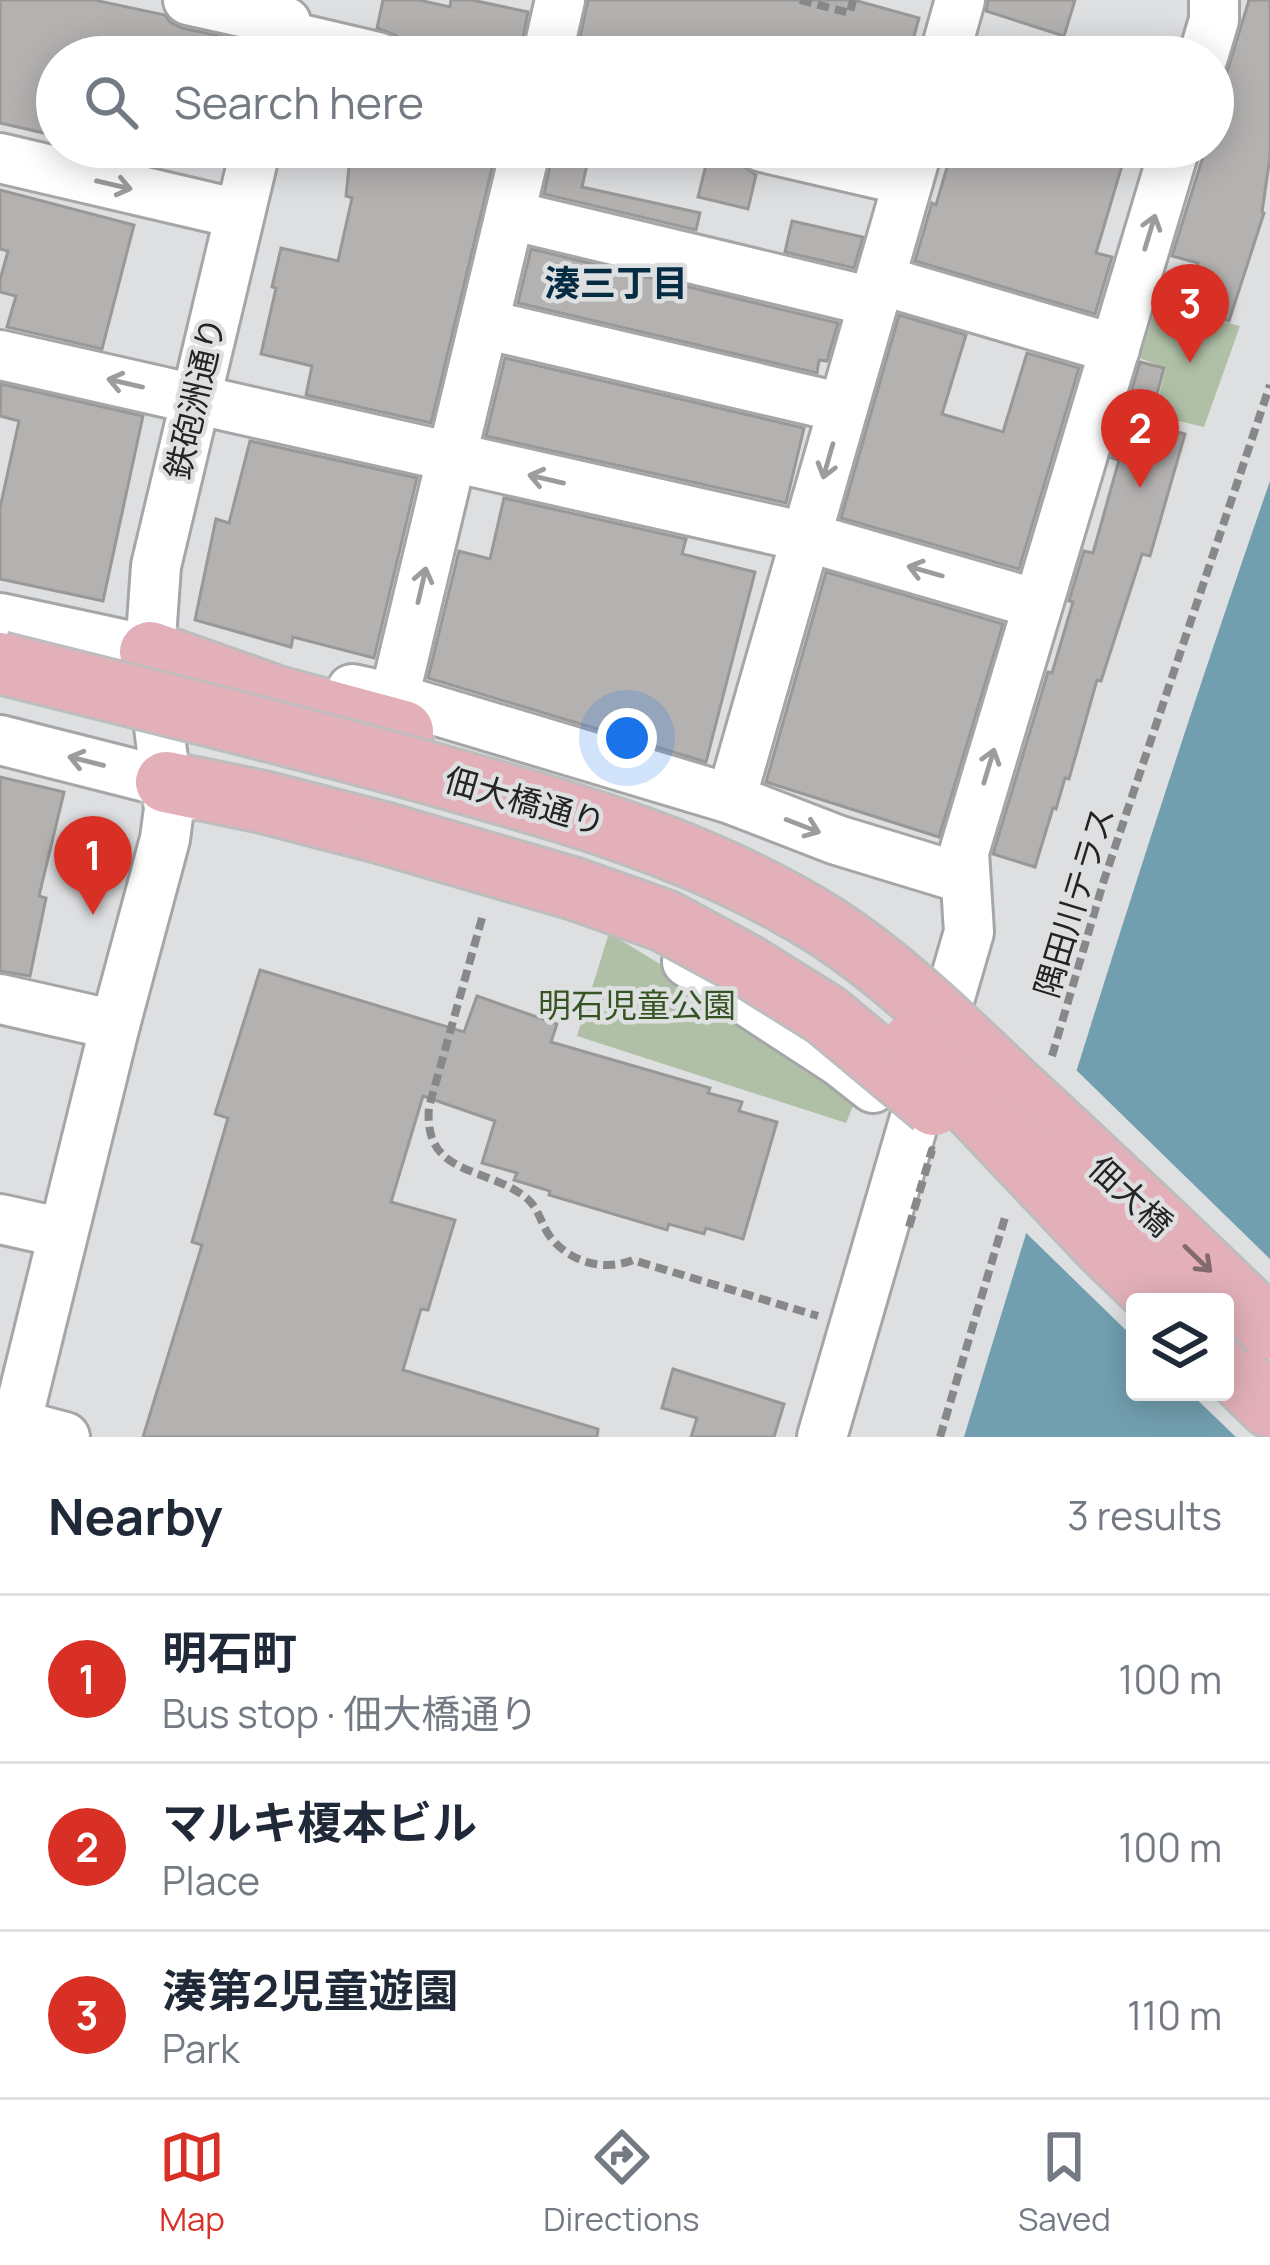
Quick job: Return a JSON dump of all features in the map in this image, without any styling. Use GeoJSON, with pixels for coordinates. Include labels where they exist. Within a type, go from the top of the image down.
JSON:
{"type":"FeatureCollection","features":[{"type":"Feature","properties":{"kind":"main road"},"geometry":{"type":"LineString","coordinates":[[150,652],[277,697],[399,715],[655,807],[753,849],[831,892],[901,944],[988,1020],[1129,1231]]}},
{"type":"Feature","properties":{"kind":"main road","name":"佃大橋通り"},"geometry":{"type":"LineString","coordinates":[[0,663],[364,755],[595,820],[693,856],[828,928],[898,980],[974,1110]]}},
{"type":"Feature","properties":{"kind":"main road","name":"佃大橋通り"},"geometry":{"type":"LineString","coordinates":[[0,704],[216,755],[488,828],[678,891],[806,959],[847,988],[916,1048],[974,1110]]}},
{"type":"Feature","properties":{"kind":"main road"},"geometry":{"type":"LineString","coordinates":[[166,782],[383,833],[575,889],[665,921],[826,1015],[1129,1231]]}},
{"type":"Feature","properties":{"kind":"main road","name":"佃大橋"},"geometry":{"type":"LineString","coordinates":[[974,1110],[1129,1231],[1270,1329]]}},
{"type":"Feature","properties":{"kind":"main road","name":"佃大橋"},"geometry":{"type":"LineString","coordinates":[[1129,1231],[1158,1293]]}},
{"type":"Feature","properties":{"kind":"main road"},"geometry":{"type":"LineString","coordinates":[[1234,1372],[1270,1407]]}},
{"type":"Feature","properties":{"kind":"street"},"geometry":{"type":"LineString","coordinates":[[188,0],[285,29]]}},
{"type":"Feature","properties":{"kind":"street"},"geometry":{"type":"LineString","coordinates":[[552,36],[560,0]]}},
{"type":"Feature","properties":{"kind":"street"},"geometry":{"type":"LineString","coordinates":[[950,36],[960,0]]}},
{"type":"Feature","properties":{"kind":"street"},"geometry":{"type":"LineString","coordinates":[[1209,36],[1214,0]]}},
{"type":"Feature","properties":{"kind":"street"},"geometry":{"type":"LineString","coordinates":[[0,158],[36,166]]}},
{"type":"Feature","properties":{"kind":"street"},"geometry":{"type":"LineString","coordinates":[[43,168],[239,214]]}},
{"type":"Feature","properties":{"kind":"street","name":"鉄砲洲通り"},"geometry":{"type":"LineString","coordinates":[[14,1431],[166,839],[169,809],[150,652],[156,566],[251,168]]}},
{"type":"Feature","properties":{"kind":"street"},"geometry":{"type":"LineString","coordinates":[[521,168],[452,458],[399,715],[731,799],[837,840],[965,879]]}},
{"type":"Feature","properties":{"kind":"street"},"geometry":{"type":"LineString","coordinates":[[731,799],[912,168]]}},
{"type":"Feature","properties":{"kind":"street"},"geometry":{"type":"LineString","coordinates":[[822,1437],[969,932],[964,852],[1169,168]]}},
{"type":"Feature","properties":{"kind":"street"},"geometry":{"type":"LineString","coordinates":[[510,214],[877,291],[1114,349]]}},
{"type":"Feature","properties":{"kind":"street"},"geometry":{"type":"LineString","coordinates":[[484,324],[843,408]]}},
{"type":"Feature","properties":{"kind":"street"},"geometry":{"type":"LineString","coordinates":[[0,355],[806,536],[1037,604]]}},
{"type":"Feature","properties":{"kind":"street"},"geometry":{"type":"LineString","coordinates":[[0,618],[150,652]]}},
{"type":"Feature","properties":{"kind":"street"},"geometry":{"type":"LineString","coordinates":[[0,740],[166,782],[230,814],[629,924],[840,1062],[914,1121]]}},
{"type":"Feature","properties":{"kind":"street"},"geometry":{"type":"LineString","coordinates":[[0,999],[115,1025]]}},
{"type":"Feature","properties":{"kind":"street"},"geometry":{"type":"LineString","coordinates":[[0,1219],[63,1233]]}},
{"type":"Feature","properties":{"kind":"street"},"geometry":{"type":"LineString","coordinates":[[14,1431],[65,1437]]}},
{"type":"Feature","properties":{"kind":"path"},"geometry":{"type":"LineString","coordinates":[[800,0],[850,13],[853,0]]}},
{"type":"Feature","properties":{"kind":"path","name":"隅田川テラス"},"geometry":{"type":"LineString","coordinates":[[1051,1058],[1104,880],[1270,386]]}},
{"type":"Feature","properties":{"kind":"path"},"geometry":{"type":"LineString","coordinates":[[482,918],[429,1107],[428,1128],[440,1153],[468,1172],[519,1192],[537,1207],[549,1235],[573,1258],[618,1266],[633,1260],[832,1320]]}},
{"type":"Feature","properties":{"kind":"path"},"geometry":{"type":"LineString","coordinates":[[909,1227],[932,1150],[974,1110]]}},
{"type":"Feature","properties":{"kind":"path"},"geometry":{"type":"LineString","coordinates":[[940,1437],[1006,1214]]}},
{"type":"Feature","properties":{"kind":"green space"},"geometry":{"type":"Polygon","coordinates":[[[1157,304],[1240,326],[1204,427],[1154,415],[1166,368],[1139,358],[1157,304]]]}},
{"type":"Feature","properties":{"kind":"green space","name":"明石児童公園"},"geometry":{"type":"Polygon","coordinates":[[[609,933],[858,1094],[846,1123],[577,1036],[609,933]]]}},
{"type":"Feature","properties":{"kind":"water"},"geometry":{"type":"Polygon","coordinates":[[[1270,481],[1270,1437],[964,1437],[1112,958],[1270,481]]]}},
{"type":"Feature","properties":{"kind":"pier"},"geometry":{"type":"Polygon","coordinates":[[[1070,1064],[1270,1259],[1270,1437],[1236,1437],[1198,1401],[1234,1401],[1234,1293],[1126,1293],[1126,1330],[1021,1228],[1070,1064]]]}},
{"type":"Feature","properties":{"kind":"building"},"geometry":{"type":"Polygon","coordinates":[[[0,0],[94,0],[165,15],[182,28],[219,36],[36,36],[36,131],[0,123],[0,0]]]}},
{"type":"Feature","properties":{"kind":"building"},"geometry":{"type":"Polygon","coordinates":[[[383,0],[419,0],[450,7],[451,0],[472,0],[528,12],[523,36],[397,36],[377,28],[383,0]]]}},
{"type":"Feature","properties":{"kind":"building"},"geometry":{"type":"Polygon","coordinates":[[[588,0],[854,0],[919,18],[914,36],[580,36],[588,0]]]}},
{"type":"Feature","properties":{"kind":"building"},"geometry":{"type":"Polygon","coordinates":[[[988,0],[1075,0],[1064,36],[986,11],[988,0]]]}},
{"type":"Feature","properties":{"kind":"building"},"geometry":{"type":"Polygon","coordinates":[[[1249,0],[1270,0],[1270,157],[1264,213],[1229,321],[1184,308],[1198,263],[1172,256],[1199,168],[1234,168],[1234,49],[1249,0]]]}},
{"type":"Feature","properties":{"kind":"building"},"geometry":{"type":"Polygon","coordinates":[[[349,168],[492,168],[431,423],[306,395],[312,366],[261,354],[281,248],[338,261],[352,198],[346,196],[349,168]]]}},
{"type":"Feature","properties":{"kind":"building"},"geometry":{"type":"Polygon","coordinates":[[[550,168],[586,168],[582,187],[700,213],[696,230],[544,194],[550,168]]]}},
{"type":"Feature","properties":{"kind":"building"},"geometry":{"type":"Polygon","coordinates":[[[705,168],[746,168],[756,175],[748,209],[698,197],[705,168]]]}},
{"type":"Feature","properties":{"kind":"building"},"geometry":{"type":"Polygon","coordinates":[[[947,168],[1121,168],[1096,253],[1112,257],[1095,314],[915,261],[932,203],[936,205],[947,168]]]}},
{"type":"Feature","properties":{"kind":"building"},"geometry":{"type":"Polygon","coordinates":[[[0,190],[134,225],[102,349],[7,327],[16,296],[0,292],[8,251],[0,249],[0,190]]]}},
{"type":"Feature","properties":{"kind":"building"},"geometry":{"type":"Polygon","coordinates":[[[792,221],[863,237],[854,268],[785,252],[792,221]]]}},
{"type":"Feature","properties":{"kind":"building"},"geometry":{"type":"Polygon","coordinates":[[[531,249],[838,323],[827,361],[819,360],[817,373],[518,303],[531,249]]]}},
{"type":"Feature","properties":{"kind":"building"},"geometry":{"type":"Polygon","coordinates":[[[899,315],[966,335],[942,414],[1003,432],[1027,353],[1079,368],[1019,569],[841,518],[899,315]]]}},
{"type":"Feature","properties":{"kind":"building"},"geometry":{"type":"Polygon","coordinates":[[[505,358],[804,428],[786,503],[486,436],[505,358]]]}},
{"type":"Feature","properties":{"kind":"building"},"geometry":{"type":"Polygon","coordinates":[[[1140,362],[1164,368],[1149,424],[1185,434],[1150,556],[1142,554],[1101,681],[1097,680],[1069,779],[1065,778],[1053,808],[1035,867],[993,854],[1048,672],[1052,673],[1084,551],[1093,553],[1119,460],[1112,458],[1140,362]]]}},
{"type":"Feature","properties":{"kind":"building"},"geometry":{"type":"Polygon","coordinates":[[[1,384],[143,416],[103,601],[0,579],[0,508],[19,421],[0,416],[1,384]]]}},
{"type":"Feature","properties":{"kind":"building"},"geometry":{"type":"Polygon","coordinates":[[[250,441],[417,478],[374,658],[293,637],[291,647],[195,620],[216,519],[229,523],[250,441]]]}},
{"type":"Feature","properties":{"kind":"building"},"geometry":{"type":"Polygon","coordinates":[[[504,498],[686,539],[682,554],[755,572],[706,762],[428,678],[459,551],[490,559],[504,498]]]}},
{"type":"Feature","properties":{"kind":"building"},"geometry":{"type":"Polygon","coordinates":[[[826,572],[1003,624],[939,837],[766,782],[826,572]]]}},
{"type":"Feature","properties":{"kind":"building"},"geometry":{"type":"Polygon","coordinates":[[[0,777],[64,792],[39,896],[46,898],[30,976],[0,971],[0,777]]]}},
{"type":"Feature","properties":{"kind":"building"},"geometry":{"type":"Polygon","coordinates":[[[260,970],[464,1032],[477,996],[557,1024],[551,1042],[710,1088],[708,1093],[742,1102],[739,1111],[777,1122],[743,1239],[706,1228],[704,1234],[669,1224],[667,1230],[514,1180],[517,1173],[482,1163],[495,1121],[423,1096],[391,1202],[455,1220],[428,1310],[421,1309],[403,1370],[598,1429],[597,1437],[143,1437],[202,1245],[192,1242],[228,1118],[215,1114],[260,970]]]}},
{"type":"Feature","properties":{"kind":"building"},"geometry":{"type":"Polygon","coordinates":[[[673,1369],[784,1404],[774,1437],[691,1437],[697,1418],[662,1408],[673,1369]]]}},
{"type":"Feature","properties":{"kind":"place","name":"湊第2児童遊園"},"geometry":{"type":"Point","coordinates":[1190,363]}},
{"type":"Feature","properties":{"kind":"place","name":"マルキ榎本ビル"},"geometry":{"type":"Point","coordinates":[1140,488]}},
{"type":"Feature","properties":{"kind":"place","name":"明石町"},"geometry":{"type":"Point","coordinates":[93,915]}},
{"type":"Feature","properties":{"kind":"district","name":"湊三丁目"},"geometry":{"type":"Point","coordinates":[616,283]}}]}
